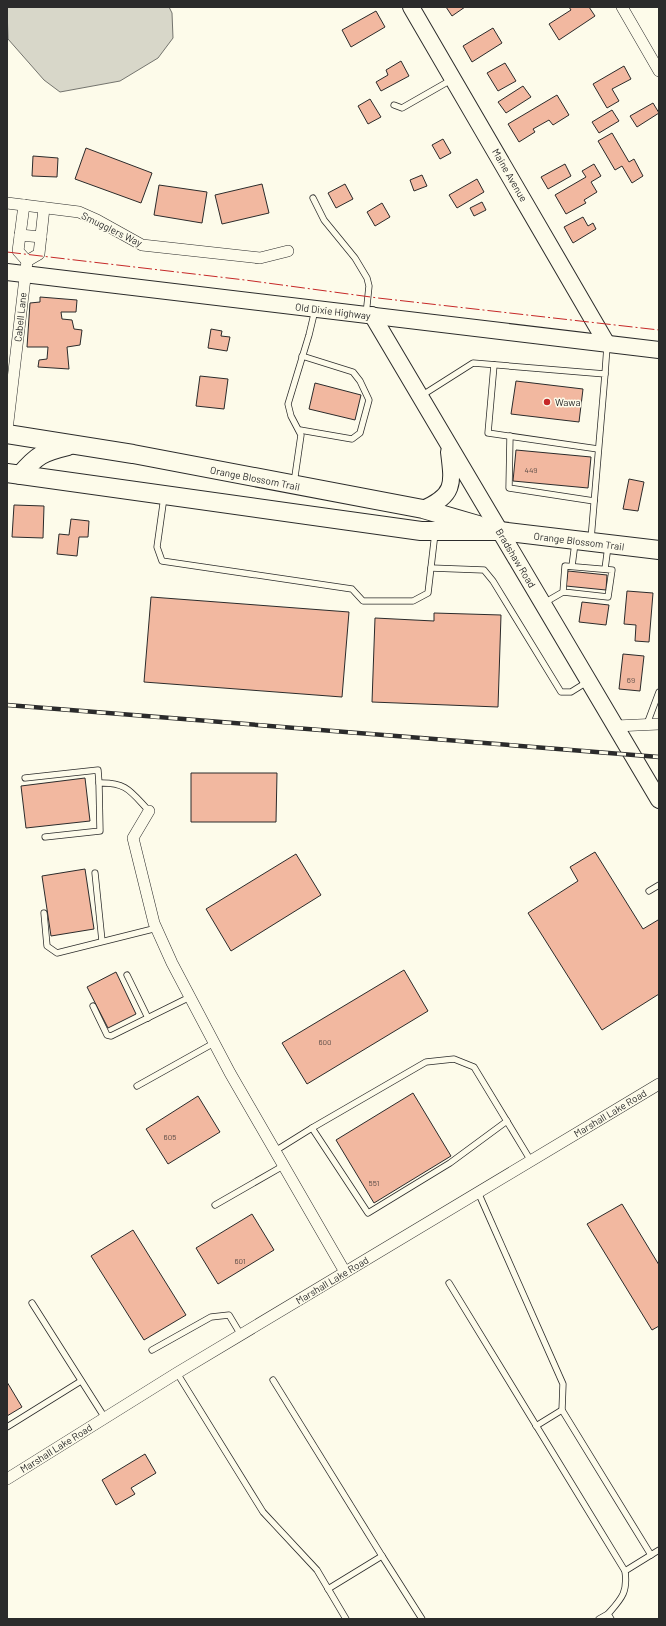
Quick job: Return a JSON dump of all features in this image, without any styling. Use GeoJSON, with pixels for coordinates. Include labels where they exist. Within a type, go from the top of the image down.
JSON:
{"type":"FeatureCollection","features":[{"type":"Feature","properties":{"kind":"main road","name":"Orange Blossom Trail"},"geometry":{"type":"LineString","coordinates":[[7,434],[75,444],[423,509],[500,531]]}},
{"type":"Feature","properties":{"kind":"main road"},"geometry":{"type":"LineString","coordinates":[[14,474],[46,451],[75,444]]}},
{"type":"Feature","properties":{"kind":"main road","name":"Orange Blossom Trail"},"geometry":{"type":"LineString","coordinates":[[14,474],[421,531],[500,531],[659,550]]}},
{"type":"Feature","properties":{"kind":"street","name":"Maine Avenue"},"geometry":{"type":"LineString","coordinates":[[411,7],[454,78],[608,344]]}},
{"type":"Feature","properties":{"kind":"street"},"geometry":{"type":"LineString","coordinates":[[622,7],[659,71]]}},
{"type":"Feature","properties":{"kind":"street","name":"Smugglers Way"},"geometry":{"type":"LineString","coordinates":[[7,203],[79,212],[142,244],[260,258],[288,251]]}},
{"type":"Feature","properties":{"kind":"street"},"geometry":{"type":"LineString","coordinates":[[24,205],[18,251],[26,268],[39,254],[44,208]]}},
{"type":"Feature","properties":{"kind":"street"},"geometry":{"type":"LineString","coordinates":[[20,235],[41,237]]}},
{"type":"Feature","properties":{"kind":"street","name":"Old Dixie Highway"},"geometry":{"type":"LineString","coordinates":[[7,272],[26,268],[315,309],[659,350]]}},
{"type":"Feature","properties":{"kind":"street","name":"Cabell Lane"},"geometry":{"type":"LineString","coordinates":[[7,430],[26,268]]}},
{"type":"Feature","properties":{"kind":"street","name":"Bradshaw Road"},"geometry":{"type":"LineString","coordinates":[[369,315],[500,531],[659,800]]}},
{"type":"Feature","properties":{"kind":"street"},"geometry":{"type":"LineString","coordinates":[[423,509],[437,503],[448,494],[450,490],[452,477],[448,447]]}},
{"type":"Feature","properties":{"kind":"street"},"geometry":{"type":"LineString","coordinates":[[616,726],[659,724]]}},
{"type":"Feature","properties":{"kind":"street"},"geometry":{"type":"LineString","coordinates":[[149,810],[133,838],[139,866],[157,928],[214,1044],[345,1272]]}},
{"type":"Feature","properties":{"kind":"street","name":"Marshall Lake Road"},"geometry":{"type":"LineString","coordinates":[[7,1478],[177,1373],[659,1084]]}},
{"type":"Feature","properties":{"kind":"lane"},"geometry":{"type":"LineString","coordinates":[[394,105],[402,108],[454,78]]}},
{"type":"Feature","properties":{"kind":"lane"},"geometry":{"type":"LineString","coordinates":[[313,198],[324,220],[354,258],[367,278],[369,286],[369,315]]}},
{"type":"Feature","properties":{"kind":"lane"},"geometry":{"type":"LineString","coordinates":[[293,485],[301,440],[300,430],[291,416],[288,404],[315,309]]}},
{"type":"Feature","properties":{"kind":"lane"},"geometry":{"type":"LineString","coordinates":[[572,566],[583,541],[594,502],[608,344]]}},
{"type":"Feature","properties":{"kind":"lane"},"geometry":{"type":"LineString","coordinates":[[300,430],[352,439],[360,433],[369,400],[360,381],[353,372],[302,356]]}},
{"type":"Feature","properties":{"kind":"lane"},"geometry":{"type":"LineString","coordinates":[[419,397],[474,363],[605,374]]}},
{"type":"Feature","properties":{"kind":"lane"},"geometry":{"type":"LineString","coordinates":[[494,365],[488,433],[598,449]]}},
{"type":"Feature","properties":{"kind":"lane"},"geometry":{"type":"LineString","coordinates":[[510,436],[509,488],[594,502]]}},
{"type":"Feature","properties":{"kind":"lane"},"geometry":{"type":"LineString","coordinates":[[165,495],[157,547],[162,561],[352,589],[363,601],[413,601],[428,593],[435,531]]}},
{"type":"Feature","properties":{"kind":"lane"},"geometry":{"type":"LineString","coordinates":[[605,569],[608,544]]}},
{"type":"Feature","properties":{"kind":"lane"},"geometry":{"type":"LineString","coordinates":[[543,603],[562,592],[579,591],[593,596],[608,597],[612,570],[581,570],[572,566],[565,566],[562,592]]}},
{"type":"Feature","properties":{"kind":"lane"},"geometry":{"type":"LineString","coordinates":[[430,568],[484,570],[493,581],[561,692],[571,692],[589,680]]}},
{"type":"Feature","properties":{"kind":"lane"},"geometry":{"type":"LineString","coordinates":[[593,596],[594,589]]}},
{"type":"Feature","properties":{"kind":"lane"},"geometry":{"type":"LineString","coordinates":[[647,724],[659,692]]}},
{"type":"Feature","properties":{"kind":"lane"},"geometry":{"type":"LineString","coordinates":[[25,778],[98,770],[100,831],[45,837]]}},
{"type":"Feature","properties":{"kind":"lane"},"geometry":{"type":"LineString","coordinates":[[99,783],[111,782],[127,788],[149,810]]}},
{"type":"Feature","properties":{"kind":"lane"},"geometry":{"type":"LineString","coordinates":[[96,873],[102,941]]}},
{"type":"Feature","properties":{"kind":"lane"},"geometry":{"type":"LineString","coordinates":[[649,891],[659,885]]}},
{"type":"Feature","properties":{"kind":"lane"},"geometry":{"type":"LineString","coordinates":[[44,913],[47,946],[57,953],[157,928]]}},
{"type":"Feature","properties":{"kind":"lane"},"geometry":{"type":"LineString","coordinates":[[127,975],[148,1018]]}},
{"type":"Feature","properties":{"kind":"lane"},"geometry":{"type":"LineString","coordinates":[[93,1006],[107,1034],[111,1036],[190,997]]}},
{"type":"Feature","properties":{"kind":"lane"},"geometry":{"type":"LineString","coordinates":[[137,1086],[214,1044]]}},
{"type":"Feature","properties":{"kind":"lane"},"geometry":{"type":"LineString","coordinates":[[275,1151],[426,1062],[454,1059],[474,1067],[531,1161]]}},
{"type":"Feature","properties":{"kind":"lane"},"geometry":{"type":"LineString","coordinates":[[312,1128],[368,1213],[450,1163],[507,1121]]}},
{"type":"Feature","properties":{"kind":"lane"},"geometry":{"type":"LineString","coordinates":[[215,1205],[283,1166]]}},
{"type":"Feature","properties":{"kind":"lane"},"geometry":{"type":"LineString","coordinates":[[478,1192],[563,1384],[562,1410],[651,1555]]}},
{"type":"Feature","properties":{"kind":"lane"},"geometry":{"type":"LineString","coordinates":[[449,1283],[625,1571],[627,1583],[623,1597],[609,1616],[599,1619]]}},
{"type":"Feature","properties":{"kind":"lane"},"geometry":{"type":"LineString","coordinates":[[32,1303],[105,1418]]}},
{"type":"Feature","properties":{"kind":"lane"},"geometry":{"type":"LineString","coordinates":[[152,1350],[211,1317],[229,1315],[241,1335]]}},
{"type":"Feature","properties":{"kind":"lane"},"geometry":{"type":"LineString","coordinates":[[177,1373],[263,1512],[317,1570],[346,1619]]}},
{"type":"Feature","properties":{"kind":"lane"},"geometry":{"type":"LineString","coordinates":[[274,1380],[422,1619]]}},
{"type":"Feature","properties":{"kind":"lane"},"geometry":{"type":"LineString","coordinates":[[7,1427],[81,1381]]}},
{"type":"Feature","properties":{"kind":"lane"},"geometry":{"type":"LineString","coordinates":[[536,1426],[562,1410]]}},
{"type":"Feature","properties":{"kind":"lane"},"geometry":{"type":"LineString","coordinates":[[625,1571],[659,1550]]}},
{"type":"Feature","properties":{"kind":"lane"},"geometry":{"type":"LineString","coordinates":[[328,1589],[382,1556]]}},
{"type":"Feature","properties":{"kind":"shaded area"},"geometry":{"type":"Polygon","coordinates":[[[7,7],[169,7],[172,13],[173,38],[158,58],[120,81],[60,92],[44,80],[8,39],[7,7]]]}},
{"type":"Feature","properties":{"kind":"building"},"geometry":{"type":"Polygon","coordinates":[[[446,7],[465,7],[452,16],[446,7]]]}},
{"type":"Feature","properties":{"kind":"building"},"geometry":{"type":"Polygon","coordinates":[[[569,7],[589,7],[595,16],[559,40],[549,24],[571,10],[569,7]]]}},
{"type":"Feature","properties":{"kind":"building"},"geometry":{"type":"Polygon","coordinates":[[[376,11],[385,27],[351,47],[342,30],[376,11]]]}},
{"type":"Feature","properties":{"kind":"building"},"geometry":{"type":"Polygon","coordinates":[[[493,28],[502,43],[472,62],[463,46],[493,28]]]}},
{"type":"Feature","properties":{"kind":"building"},"geometry":{"type":"Polygon","coordinates":[[[401,61],[409,76],[381,91],[376,82],[388,75],[386,70],[401,61]]]}},
{"type":"Feature","properties":{"kind":"building"},"geometry":{"type":"Polygon","coordinates":[[[505,63],[516,81],[498,91],[487,73],[505,63]]]}},
{"type":"Feature","properties":{"kind":"building"},"geometry":{"type":"Polygon","coordinates":[[[624,66],[631,79],[612,89],[619,101],[607,108],[593,84],[624,66]]]}},
{"type":"Feature","properties":{"kind":"building"},"geometry":{"type":"Polygon","coordinates":[[[523,86],[531,97],[506,113],[498,102],[523,86]]]}},
{"type":"Feature","properties":{"kind":"building"},"geometry":{"type":"Polygon","coordinates":[[[557,95],[569,115],[553,125],[549,120],[533,129],[535,132],[519,142],[508,124],[557,95]]]}},
{"type":"Feature","properties":{"kind":"building"},"geometry":{"type":"Polygon","coordinates":[[[370,99],[381,117],[368,124],[358,106],[370,99]]]}},
{"type":"Feature","properties":{"kind":"building"},"geometry":{"type":"Polygon","coordinates":[[[653,103],[659,113],[637,127],[630,116],[653,103]]]}},
{"type":"Feature","properties":{"kind":"building"},"geometry":{"type":"Polygon","coordinates":[[[612,110],[619,121],[599,133],[592,122],[612,110]]]}},
{"type":"Feature","properties":{"kind":"building"},"geometry":{"type":"Polygon","coordinates":[[[612,133],[629,162],[634,159],[643,176],[632,183],[622,166],[615,170],[598,141],[612,133]]]}},
{"type":"Feature","properties":{"kind":"building"},"geometry":{"type":"Polygon","coordinates":[[[443,139],[451,153],[440,159],[432,145],[443,139]]]}},
{"type":"Feature","properties":{"kind":"building"},"geometry":{"type":"Polygon","coordinates":[[[86,148],[152,173],[141,203],[75,179],[86,148]]]}},
{"type":"Feature","properties":{"kind":"building"},"geometry":{"type":"Polygon","coordinates":[[[33,156],[58,158],[57,177],[32,176],[33,156]]]}},
{"type":"Feature","properties":{"kind":"building"},"geometry":{"type":"Polygon","coordinates":[[[565,164],[571,176],[548,189],[541,177],[565,164]]]}},
{"type":"Feature","properties":{"kind":"building"},"geometry":{"type":"Polygon","coordinates":[[[594,164],[601,176],[591,182],[597,192],[584,200],[586,203],[566,214],[555,195],[586,177],[582,171],[594,164]]]}},
{"type":"Feature","properties":{"kind":"building"},"geometry":{"type":"Polygon","coordinates":[[[422,175],[427,186],[414,191],[410,180],[422,175]]]}},
{"type":"Feature","properties":{"kind":"building"},"geometry":{"type":"Polygon","coordinates":[[[477,179],[484,192],[457,208],[449,195],[477,179]]]}},
{"type":"Feature","properties":{"kind":"building"},"geometry":{"type":"Polygon","coordinates":[[[262,184],[269,213],[222,224],[215,195],[262,184]]]}},
{"type":"Feature","properties":{"kind":"building"},"geometry":{"type":"Polygon","coordinates":[[[345,184],[353,199],[336,208],[328,193],[345,184]]]}},
{"type":"Feature","properties":{"kind":"building"},"geometry":{"type":"Polygon","coordinates":[[[159,185],[207,192],[202,223],[154,215],[159,185]]]}},
{"type":"Feature","properties":{"kind":"building"},"geometry":{"type":"Polygon","coordinates":[[[482,202],[486,210],[474,216],[470,208],[482,202]]]}},
{"type":"Feature","properties":{"kind":"building"},"geometry":{"type":"Polygon","coordinates":[[[382,203],[390,217],[375,226],[367,212],[382,203]]]}},
{"type":"Feature","properties":{"kind":"building"},"geometry":{"type":"Polygon","coordinates":[[[583,217],[588,226],[593,223],[596,229],[573,243],[564,227],[583,217]]]}},
{"type":"Feature","properties":{"kind":"building"},"geometry":{"type":"Polygon","coordinates":[[[40,297],[77,300],[76,312],[61,312],[62,319],[72,320],[74,329],[82,330],[80,345],[67,347],[69,369],[38,367],[39,360],[47,359],[48,347],[27,347],[30,303],[40,302],[40,297]]]}},
{"type":"Feature","properties":{"kind":"building"},"geometry":{"type":"Polygon","coordinates":[[[211,329],[222,331],[221,336],[230,337],[227,351],[208,348],[211,329]]]}},
{"type":"Feature","properties":{"kind":"building"},"geometry":{"type":"Polygon","coordinates":[[[200,376],[228,379],[224,409],[196,406],[200,376]]]}},
{"type":"Feature","properties":{"kind":"building"},"geometry":{"type":"Polygon","coordinates":[[[516,381],[583,389],[579,422],[511,414],[516,381]]]}},
{"type":"Feature","properties":{"kind":"building"},"geometry":{"type":"Polygon","coordinates":[[[315,383],[361,395],[355,420],[309,409],[315,383]]]}},
{"type":"Feature","properties":{"kind":"building"},"geometry":{"type":"Polygon","coordinates":[[[516,450],[591,457],[588,488],[513,481],[516,450]]]}},
{"type":"Feature","properties":{"kind":"building"},"geometry":{"type":"Polygon","coordinates":[[[629,479],[644,482],[638,511],[623,509],[629,479]]]}},
{"type":"Feature","properties":{"kind":"building"},"geometry":{"type":"Polygon","coordinates":[[[14,505],[44,506],[43,538],[12,537],[14,505]]]}},
{"type":"Feature","properties":{"kind":"building"},"geometry":{"type":"Polygon","coordinates":[[[71,519],[89,521],[88,537],[79,537],[77,556],[57,554],[59,534],[69,535],[71,519]]]}},
{"type":"Feature","properties":{"kind":"building"},"geometry":{"type":"Polygon","coordinates":[[[568,571],[607,575],[606,590],[566,586],[568,571]]]}},
{"type":"Feature","properties":{"kind":"building"},"geometry":{"type":"Polygon","coordinates":[[[627,591],[653,593],[649,642],[635,641],[636,625],[624,624],[627,591]]]}},
{"type":"Feature","properties":{"kind":"building"},"geometry":{"type":"Polygon","coordinates":[[[151,597],[349,612],[342,697],[144,682],[151,597]]]}},
{"type":"Feature","properties":{"kind":"building"},"geometry":{"type":"Polygon","coordinates":[[[582,602],[609,605],[606,625],[579,622],[582,602]]]}},
{"type":"Feature","properties":{"kind":"building"},"geometry":{"type":"Polygon","coordinates":[[[434,613],[501,615],[498,707],[372,702],[375,618],[434,621],[434,613]]]}},
{"type":"Feature","properties":{"kind":"building"},"geometry":{"type":"Polygon","coordinates":[[[623,654],[644,656],[640,691],[619,689],[623,654]]]}},
{"type":"Feature","properties":{"kind":"building"},"geometry":{"type":"Polygon","coordinates":[[[191,773],[277,773],[276,822],[191,822],[191,773]]]}},
{"type":"Feature","properties":{"kind":"building"},"geometry":{"type":"Polygon","coordinates":[[[85,778],[90,821],[26,828],[21,786],[85,778]]]}},
{"type":"Feature","properties":{"kind":"building"},"geometry":{"type":"Polygon","coordinates":[[[595,852],[643,929],[658,920],[659,921],[659,994],[602,1030],[528,913],[578,881],[570,867],[595,852]]]}},
{"type":"Feature","properties":{"kind":"building"},"geometry":{"type":"Polygon","coordinates":[[[296,854],[321,895],[231,951],[206,909],[296,854]]]}},
{"type":"Feature","properties":{"kind":"building"},"geometry":{"type":"Polygon","coordinates":[[[85,869],[94,929],[51,936],[42,876],[85,869]]]}},
{"type":"Feature","properties":{"kind":"building"},"geometry":{"type":"Polygon","coordinates":[[[404,970],[428,1011],[307,1084],[282,1043],[404,970]]]}},
{"type":"Feature","properties":{"kind":"building"},"geometry":{"type":"Polygon","coordinates":[[[116,972],[136,1014],[108,1028],[87,987],[116,972]]]}},
{"type":"Feature","properties":{"kind":"building"},"geometry":{"type":"Polygon","coordinates":[[[413,1093],[451,1156],[374,1203],[336,1140],[413,1093]]]}},
{"type":"Feature","properties":{"kind":"building"},"geometry":{"type":"Polygon","coordinates":[[[198,1096],[220,1132],[168,1164],[146,1129],[198,1096]]]}},
{"type":"Feature","properties":{"kind":"building"},"geometry":{"type":"Polygon","coordinates":[[[622,1204],[659,1265],[659,1326],[652,1330],[587,1224],[622,1204]]]}},
{"type":"Feature","properties":{"kind":"building"},"geometry":{"type":"Polygon","coordinates":[[[252,1214],[274,1250],[218,1284],[196,1248],[252,1214]]]}},
{"type":"Feature","properties":{"kind":"building"},"geometry":{"type":"Polygon","coordinates":[[[133,1230],[186,1315],[144,1340],[91,1256],[133,1230]]]}},
{"type":"Feature","properties":{"kind":"building"},"geometry":{"type":"Polygon","coordinates":[[[7,1382],[22,1407],[7,1416],[7,1382]]]}},
{"type":"Feature","properties":{"kind":"building"},"geometry":{"type":"Polygon","coordinates":[[[145,1454],[156,1473],[131,1488],[135,1494],[116,1505],[102,1480],[145,1454]]]}},
{"type":"Feature","properties":{"kind":"railway"},"geometry":{"type":"LineString","coordinates":[[7,705],[659,757]]}},
{"type":"Feature","properties":{"kind":"power"},"geometry":{"type":"LineString","coordinates":[[7,252],[245,280],[378,298],[659,330]]}},
{"type":"Feature","properties":{"kind":"place","name":"Wawa"},"geometry":{"type":"Point","coordinates":[547,402]}}]}
